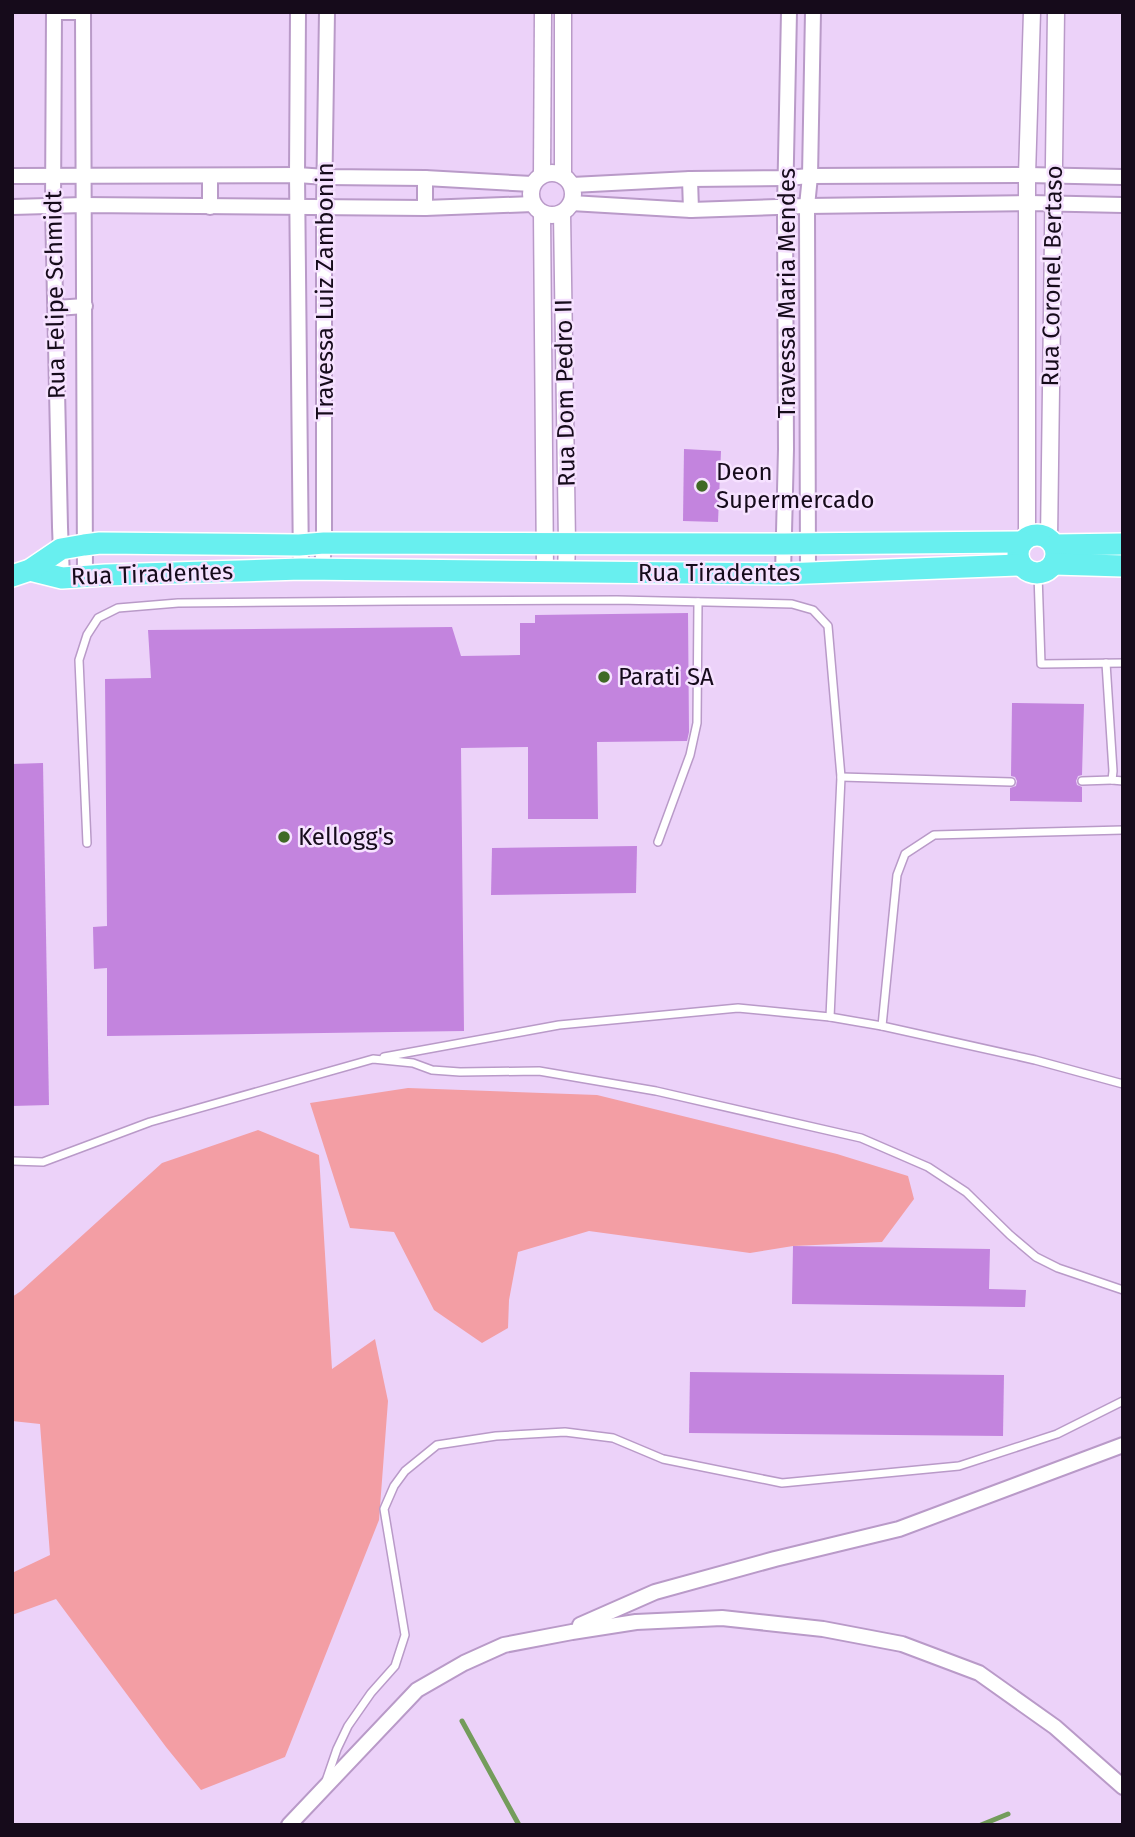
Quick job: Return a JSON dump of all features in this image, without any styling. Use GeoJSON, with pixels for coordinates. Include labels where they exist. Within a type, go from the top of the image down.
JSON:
{"type":"FeatureCollection","features":[{"type":"Feature","properties":{"kind":"main road","name":"Rua Tiradentes"},"geometry":{"type":"LineString","coordinates":[[21,573],[61,550],[84,544],[113,543],[784,544],[1025,540]]}},
{"type":"Feature","properties":{"kind":"main road"},"geometry":{"type":"LineString","coordinates":[[1025,540],[1018,553],[1043,557]]}},
{"type":"Feature","properties":{"kind":"main road","name":"Rua Tiradentes"},"geometry":{"type":"LineString","coordinates":[[21,573],[62,578],[311,569],[783,574],[1043,557],[1123,544]]}},
{"type":"Feature","properties":{"kind":"main road","name":"Rua Tiradentes"},"geometry":{"type":"LineString","coordinates":[[1043,557],[1123,566]]}},
{"type":"Feature","properties":{"kind":"street"},"geometry":{"type":"LineString","coordinates":[[54,12],[83,12]]}},
{"type":"Feature","properties":{"kind":"street","name":"Rua Felipe Schmidt"},"geometry":{"type":"LineString","coordinates":[[54,12],[52,206],[62,578]]}},
{"type":"Feature","properties":{"kind":"street","name":"Rua Felipe Schmidt"},"geometry":{"type":"LineString","coordinates":[[83,12],[85,577]]}},
{"type":"Feature","properties":{"kind":"street","name":"Travessa Luiz Zambonin"},"geometry":{"type":"LineString","coordinates":[[298,12],[299,545],[311,569]]}},
{"type":"Feature","properties":{"kind":"street","name":"Travessa Luiz Zambonin"},"geometry":{"type":"LineString","coordinates":[[311,569],[324,543],[327,12]]}},
{"type":"Feature","properties":{"kind":"street"},"geometry":{"type":"LineString","coordinates":[[538,208],[531,191],[537,179],[542,12]]}},
{"type":"Feature","properties":{"kind":"street"},"geometry":{"type":"LineString","coordinates":[[563,12],[567,180]]}},
{"type":"Feature","properties":{"kind":"street","name":"Travessa Maria Mendes"},"geometry":{"type":"LineString","coordinates":[[783,574],[789,12]]}},
{"type":"Feature","properties":{"kind":"street","name":"Travessa Maria Mendes"},"geometry":{"type":"LineString","coordinates":[[808,573],[807,206],[813,12]]}},
{"type":"Feature","properties":{"kind":"street","name":"Rua Coronel Bertaso"},"geometry":{"type":"LineString","coordinates":[[1025,540],[1027,175],[1032,12]]}},
{"type":"Feature","properties":{"kind":"street","name":"Rua Coronel Bertaso"},"geometry":{"type":"LineString","coordinates":[[1043,557],[1051,371],[1056,12]]}},
{"type":"Feature","properties":{"kind":"street"},"geometry":{"type":"LineString","coordinates":[[12,176],[297,175],[537,179],[556,172],[567,180],[573,191],[567,208]]}},
{"type":"Feature","properties":{"kind":"street"},"geometry":{"type":"LineString","coordinates":[[209,176],[209,207]]}},
{"type":"Feature","properties":{"kind":"street"},"geometry":{"type":"LineString","coordinates":[[567,180],[810,176],[1123,177]]}},
{"type":"Feature","properties":{"kind":"street"},"geometry":{"type":"LineString","coordinates":[[425,178],[425,208]]}},
{"type":"Feature","properties":{"kind":"street"},"geometry":{"type":"LineString","coordinates":[[690,179],[691,210]]}},
{"type":"Feature","properties":{"kind":"street"},"geometry":{"type":"LineString","coordinates":[[12,206],[538,208],[549,215],[567,208],[691,210],[1028,203],[1123,205]]}},
{"type":"Feature","properties":{"kind":"street","name":"Rua Dom Pedro II"},"geometry":{"type":"LineString","coordinates":[[538,208],[544,543],[556,572]]}},
{"type":"Feature","properties":{"kind":"street","name":"Rua Dom Pedro II"},"geometry":{"type":"LineString","coordinates":[[556,572],[567,543],[567,208]]}},
{"type":"Feature","properties":{"kind":"street"},"geometry":{"type":"LineString","coordinates":[[56,307],[85,306]]}},
{"type":"Feature","properties":{"kind":"street"},"geometry":{"type":"LineString","coordinates":[[1028,371],[1051,371]]}},
{"type":"Feature","properties":{"kind":"street"},"geometry":{"type":"LineString","coordinates":[[299,424],[325,425]]}},
{"type":"Feature","properties":{"kind":"street"},"geometry":{"type":"LineString","coordinates":[[786,449],[808,445]]}},
{"type":"Feature","properties":{"kind":"street"},"geometry":{"type":"LineString","coordinates":[[556,1635],[655,1592],[899,1529],[1123,1445]]}},
{"type":"Feature","properties":{"kind":"street"},"geometry":{"type":"LineString","coordinates":[[289,1825],[417,1690],[464,1663],[504,1645],[556,1635],[636,1622],[722,1618],[823,1629],[902,1644],[979,1673],[1055,1727],[1123,1787]]}},
{"type":"Feature","properties":{"kind":"lane","name":"Rua Coronel Bertaso"},"geometry":{"type":"LineString","coordinates":[[1043,557],[1041,664],[1106,663]]}},
{"type":"Feature","properties":{"kind":"lane"},"geometry":{"type":"LineString","coordinates":[[87,843],[79,660],[87,635],[98,618],[118,608],[178,603],[603,600],[792,604],[813,610],[828,626],[841,776],[830,1017]]}},
{"type":"Feature","properties":{"kind":"lane"},"geometry":{"type":"LineString","coordinates":[[658,842],[690,755],[697,723],[698,602]]}},
{"type":"Feature","properties":{"kind":"lane"},"geometry":{"type":"LineString","coordinates":[[1112,780],[1106,663],[1123,663]]}},
{"type":"Feature","properties":{"kind":"lane"},"geometry":{"type":"LineString","coordinates":[[841,776],[1011,782]]}},
{"type":"Feature","properties":{"kind":"lane"},"geometry":{"type":"LineString","coordinates":[[1082,781],[1123,780]]}},
{"type":"Feature","properties":{"kind":"lane"},"geometry":{"type":"LineString","coordinates":[[882,1026],[897,875],[905,854],[934,835],[1123,830]]}},
{"type":"Feature","properties":{"kind":"lane"},"geometry":{"type":"LineString","coordinates":[[12,1161],[43,1162],[150,1122],[373,1059],[559,1025],[738,1008],[830,1017],[882,1026],[1034,1060],[1123,1084]]}},
{"type":"Feature","properties":{"kind":"lane"},"geometry":{"type":"LineString","coordinates":[[373,1059],[413,1063],[432,1070],[539,1071],[656,1091],[861,1138],[929,1167],[966,1192],[1036,1257],[1058,1268],[1123,1290]]}},
{"type":"Feature","properties":{"kind":"lane"},"geometry":{"type":"LineString","coordinates":[[324,1787],[348,1726],[371,1693],[395,1666],[405,1635],[384,1509],[394,1486],[405,1471],[437,1446],[496,1436],[565,1432],[613,1438],[663,1459],[782,1483],[959,1466],[1057,1434],[1123,1401]]}},
{"type":"Feature","properties":{"kind":"shaded area"},"geometry":{"type":"Polygon","coordinates":[[[408,1088],[597,1095],[837,1154],[908,1176],[914,1199],[882,1242],[793,1246],[750,1253],[589,1231],[518,1252],[509,1300],[508,1328],[482,1343],[434,1310],[394,1232],[350,1228],[310,1103],[408,1088]]]}},
{"type":"Feature","properties":{"kind":"shaded area"},"geometry":{"type":"Polygon","coordinates":[[[258,1130],[319,1155],[332,1369],[375,1339],[388,1401],[379,1520],[285,1757],[201,1790],[56,1599],[12,1615],[12,1573],[50,1555],[40,1424],[12,1421],[12,1297],[162,1163],[258,1130]]]}},
{"type":"Feature","properties":{"kind":"building","name":"Deon Supermercado"},"geometry":{"type":"Polygon","coordinates":[[[684,449],[721,451],[718,522],[683,521],[684,449]]]}},
{"type":"Feature","properties":{"kind":"building","name":"Kellogg's"},"geometry":{"type":"Polygon","coordinates":[[[688,613],[687,741],[597,742],[598,819],[528,819],[528,747],[461,748],[464,1031],[107,1036],[107,968],[94,969],[93,927],[107,926],[105,679],[151,678],[148,630],[452,627],[461,656],[520,655],[520,623],[535,623],[535,615],[688,613]]]}},
{"type":"Feature","properties":{"kind":"building"},"geometry":{"type":"Polygon","coordinates":[[[1012,703],[1084,704],[1082,775],[1078,776],[1076,781],[1077,785],[1082,787],[1082,802],[1010,801],[1010,788],[1016,786],[1017,781],[1011,776],[1012,703]]]}},
{"type":"Feature","properties":{"kind":"building"},"geometry":{"type":"Polygon","coordinates":[[[43,763],[49,1105],[12,1106],[12,764],[43,763]]]}},
{"type":"Feature","properties":{"kind":"building"},"geometry":{"type":"Polygon","coordinates":[[[637,846],[636,893],[491,895],[492,848],[637,846]]]}},
{"type":"Feature","properties":{"kind":"building"},"geometry":{"type":"Polygon","coordinates":[[[793,1246],[990,1249],[989,1289],[1026,1290],[1025,1307],[792,1304],[793,1246]]]}},
{"type":"Feature","properties":{"kind":"building"},"geometry":{"type":"Polygon","coordinates":[[[690,1372],[1004,1375],[1003,1436],[689,1433],[690,1372]]]}},
{"type":"Feature","properties":{"kind":"waterway"},"geometry":{"type":"LineString","coordinates":[[462,1721],[519,1825]]}},
{"type":"Feature","properties":{"kind":"waterway"},"geometry":{"type":"LineString","coordinates":[[981,1825],[1008,1814]]}},
{"type":"Feature","properties":{"kind":"place","name":"Deon Supermercado"},"geometry":{"type":"Point","coordinates":[702,486]}},
{"type":"Feature","properties":{"kind":"place","name":"Parati SA"},"geometry":{"type":"Point","coordinates":[604,677]}},
{"type":"Feature","properties":{"kind":"place","name":"Kellogg's"},"geometry":{"type":"Point","coordinates":[284,837]}}]}
